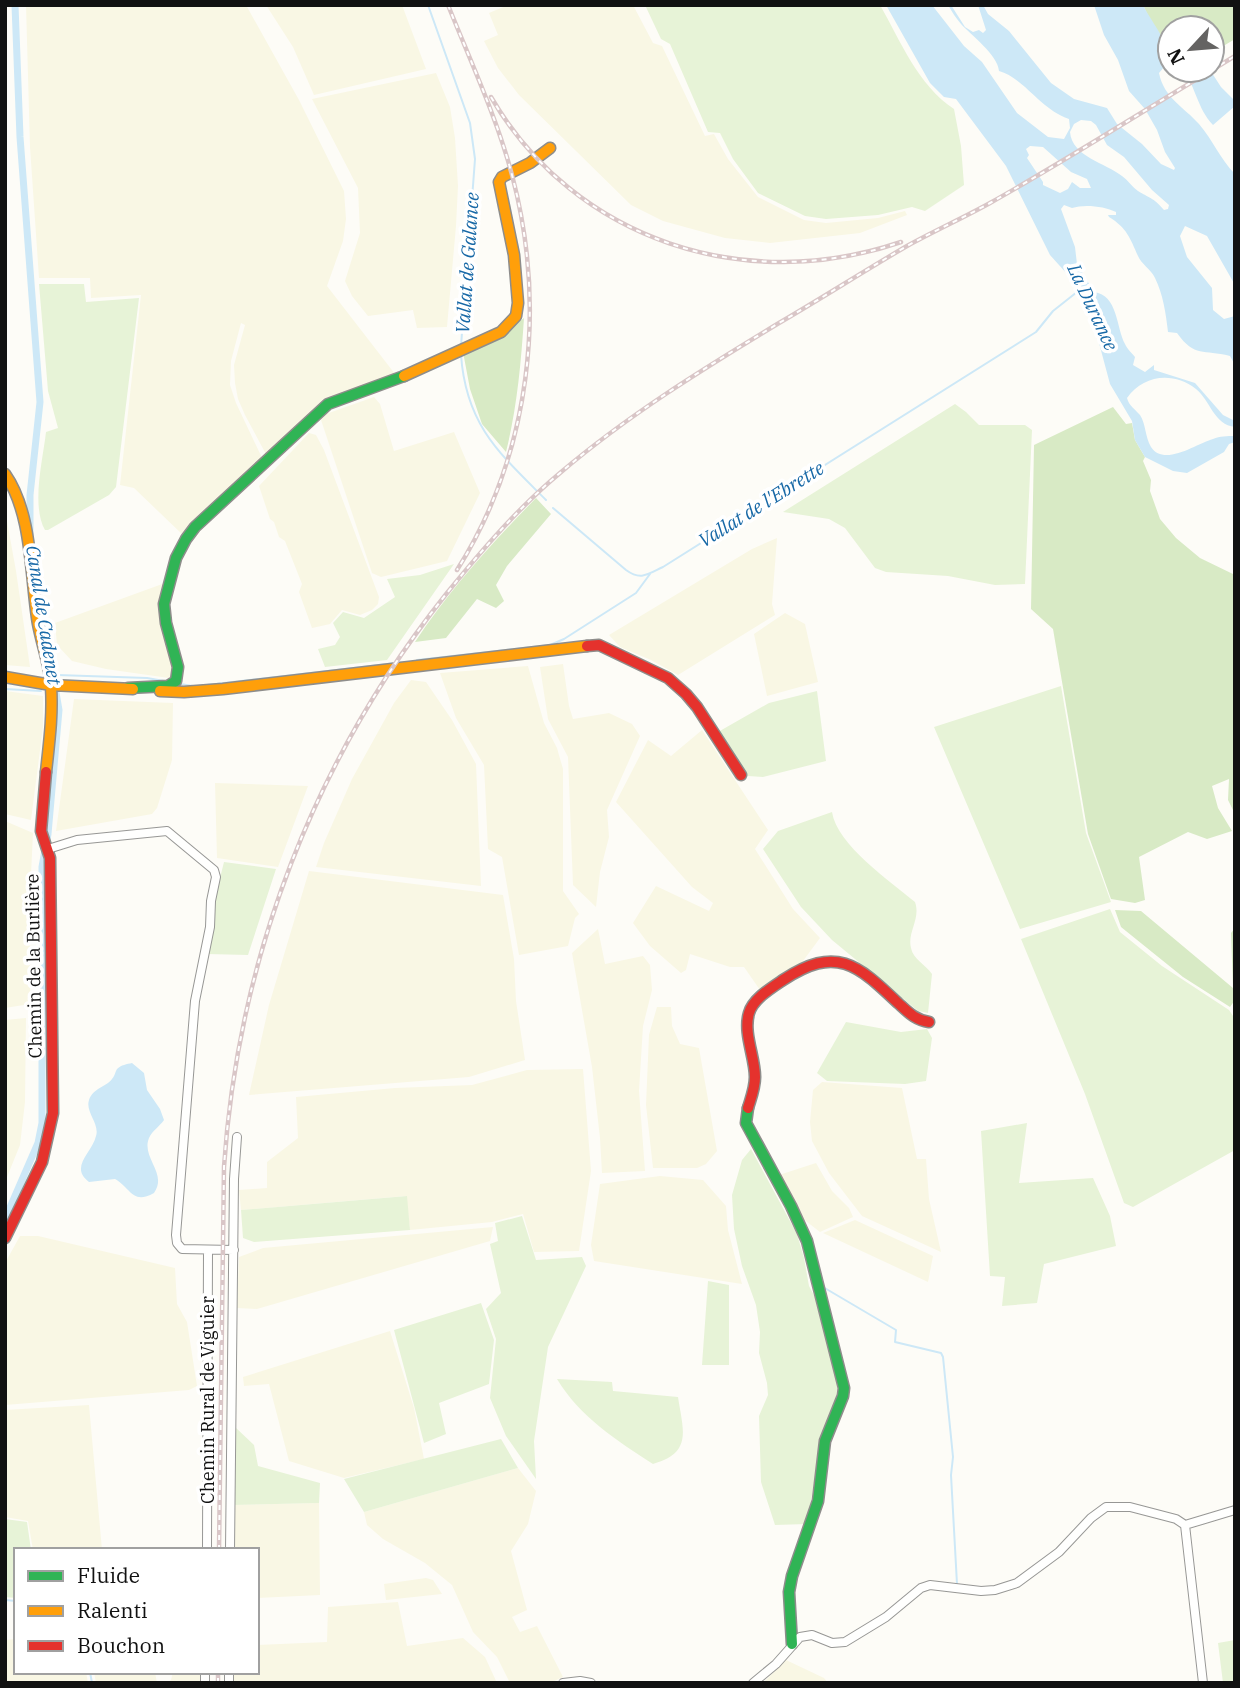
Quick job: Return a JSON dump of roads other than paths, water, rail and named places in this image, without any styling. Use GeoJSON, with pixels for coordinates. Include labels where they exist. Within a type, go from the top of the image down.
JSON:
{"type":"FeatureCollection","features":[{"type":"Feature","properties":{"kind":"street"},"geometry":{"type":"LineString","coordinates":[[128,688],[168,686],[176,681],[178,667],[166,623],[164,604],[176,558],[195,527],[328,404],[391,382],[501,332],[516,316],[518,303],[514,255],[500,194],[500,179],[530,163],[550,148]]}},
{"type":"Feature","properties":{"kind":"street","name":"Chemin de la Burlière"},"geometry":{"type":"LineString","coordinates":[[5,474],[14,487],[22,510],[36,613],[56,685],[41,831],[46,844],[51,928],[52,1129],[34,1180],[5,1238]]}},
{"type":"Feature","properties":{"kind":"street"},"geometry":{"type":"LineString","coordinates":[[5,677],[56,685],[177,692],[599,646],[652,669],[668,678],[686,694],[741,775]]}},
{"type":"Feature","properties":{"kind":"street"},"geometry":{"type":"LineString","coordinates":[[46,844],[167,831],[214,870],[210,927],[195,1001],[176,1235],[177,1243],[182,1249],[234,1250]]}},
{"type":"Feature","properties":{"kind":"street"},"geometry":{"type":"LineString","coordinates":[[792,1644],[789,1592],[792,1576],[818,1501],[825,1441],[844,1388],[807,1241],[746,1124],[755,1090],[749,1014],[754,1003],[764,994],[805,967],[836,961],[854,967],[918,1020],[929,1022]]}},
{"type":"Feature","properties":{"kind":"street"},"geometry":{"type":"LineString","coordinates":[[230,1548],[234,1180],[237,1137]]}},
{"type":"Feature","properties":{"kind":"street","name":"Chemin Rural de Viguier"},"geometry":{"type":"LineString","coordinates":[[207,1548],[208,1250]]}},
{"type":"Feature","properties":{"kind":"street"},"geometry":{"type":"LineString","coordinates":[[753,1683],[776,1664],[800,1637],[807,1635],[832,1643],[845,1642],[886,1617],[921,1588],[930,1585],[982,1591],[1017,1583],[1059,1552],[1091,1518],[1106,1507],[1130,1507],[1176,1519],[1184,1524],[1235,1510]]}},
{"type":"Feature","properties":{"kind":"street"},"geometry":{"type":"LineString","coordinates":[[1184,1524],[1203,1683]]}},
{"type":"Feature","properties":{"kind":"street"},"geometry":{"type":"LineString","coordinates":[[567,1682],[591,1683]]}},
{"type":"Feature","properties":{"kind":"water","name":"La Durance"},"geometry":{"type":"Polygon","coordinates":[[[886,5],[932,5],[964,46],[982,62],[1017,113],[1048,137],[1064,139],[1070,128],[1069,119],[1050,109],[1017,80],[999,71],[994,58],[961,24],[948,5],[951,5],[965,27],[973,32],[979,30],[983,33],[986,30],[978,5],[983,5],[988,14],[1009,31],[1051,83],[1074,99],[1107,108],[1117,124],[1161,164],[1174,170],[1157,130],[1145,109],[1129,91],[1094,5],[1143,5],[1156,27],[1156,84],[1163,84],[1175,102],[1199,124],[1235,174],[1235,285],[1207,236],[1185,226],[1180,236],[1187,257],[1212,288],[1213,310],[1224,319],[1235,316],[1235,365],[1230,356],[1200,351],[1189,346],[1177,333],[1168,332],[1158,284],[1139,259],[1127,234],[1109,217],[1108,215],[1116,215],[1116,212],[1094,206],[1072,208],[1064,205],[1061,209],[1075,247],[1077,264],[1094,292],[1102,294],[1112,305],[1125,344],[1135,357],[1133,365],[1145,372],[1154,365],[1154,370],[1195,383],[1223,415],[1235,421],[1235,427],[1222,422],[1201,394],[1187,383],[1168,378],[1150,380],[1141,384],[1127,398],[1142,419],[1151,447],[1157,453],[1172,455],[1216,438],[1235,436],[1235,442],[1229,444],[1224,452],[1187,473],[1173,471],[1145,457],[1135,440],[1132,421],[1110,384],[1095,328],[1068,275],[1050,255],[1006,166],[956,99],[944,97],[930,83],[886,5]],[[1081,120],[1074,124],[1070,132],[1077,148],[1115,171],[1164,210],[1168,209],[1169,205],[1152,190],[1124,157],[1107,145],[1091,121],[1081,120]],[[1030,146],[1026,149],[1029,155],[1027,158],[1043,185],[1060,193],[1068,189],[1072,182],[1080,188],[1091,188],[1087,179],[1071,172],[1043,147],[1030,146]]]}},
{"type":"Feature","properties":{"kind":"water"},"geometry":{"type":"Polygon","coordinates":[[[1191,84],[1219,84],[1235,101],[1235,106],[1213,125],[1203,112],[1191,84]]]}},
{"type":"Feature","properties":{"kind":"water"},"geometry":{"type":"Polygon","coordinates":[[[132,1063],[144,1073],[147,1090],[164,1120],[150,1135],[147,1145],[158,1179],[157,1186],[154,1193],[141,1197],[132,1194],[115,1179],[89,1182],[81,1171],[81,1165],[97,1132],[89,1109],[89,1100],[96,1090],[113,1078],[116,1070],[132,1063]]]}},
{"type":"Feature","properties":{"kind":"waterway","name":"Canal de Cadenet"},"geometry":{"type":"LineString","coordinates":[[15,5],[20,137],[40,402],[30,495],[30,535]]}},
{"type":"Feature","properties":{"kind":"waterway","name":"Vallat de Galance"},"geometry":{"type":"LineString","coordinates":[[428,5],[470,123],[475,159],[461,346]]}},
{"type":"Feature","properties":{"kind":"waterway","name":"Vallat de l'Ebrette"},"geometry":{"type":"LineString","coordinates":[[553,508],[626,570],[640,576],[649,574],[1036,332],[1053,311],[1077,292]]}},
{"type":"Feature","properties":{"kind":"waterway","name":"Vallat de Galance"},"geometry":{"type":"LineString","coordinates":[[461,355],[464,379],[478,419],[500,452],[546,500]]}},
{"type":"Feature","properties":{"kind":"waterway","name":"Vallat de l'Ebrette"},"geometry":{"type":"LineString","coordinates":[[417,660],[550,645],[564,639],[636,593],[650,574]]}},
{"type":"Feature","properties":{"kind":"waterway","name":"Canal de Cadenet"},"geometry":{"type":"LineString","coordinates":[[5,1219],[38,1143],[42,1123],[42,867],[48,834],[59,710],[38,588]]}},
{"type":"Feature","properties":{"kind":"waterway","name":"Vallat de l'Ebrette"},"geometry":{"type":"LineString","coordinates":[[198,686],[405,662]]}},
{"type":"Feature","properties":{"kind":"waterway","name":"Vallat de l'Ebrette"},"geometry":{"type":"LineString","coordinates":[[57,675],[164,681]]}},
{"type":"Feature","properties":{"kind":"waterway","name":"Vallat de l'Ebrette"},"geometry":{"type":"LineString","coordinates":[[180,684],[193,686]]}},
{"type":"Feature","properties":{"kind":"waterway","name":"Vallat de l'Ebrette"},"geometry":{"type":"LineString","coordinates":[[5,689],[41,691]]}},
{"type":"Feature","properties":{"kind":"waterway"},"geometry":{"type":"LineString","coordinates":[[823,1287],[896,1330],[895,1342],[941,1353],[943,1357],[953,1457],[951,1475],[957,1584]]}},
{"type":"Feature","properties":{"kind":"waterway"},"geometry":{"type":"LineString","coordinates":[[5,1600],[14,1601]]}},
{"type":"Feature","properties":{"kind":"waterway"},"geometry":{"type":"LineString","coordinates":[[90,1674],[92,1683]]}},
{"type":"Feature","properties":{"kind":"railway"},"geometry":{"type":"LineString","coordinates":[[448,5],[506,154],[523,225],[529,276],[525,378],[516,428],[502,477],[482,525],[457,570]]}},
{"type":"Feature","properties":{"kind":"railway"},"geometry":{"type":"LineString","coordinates":[[1226,61],[1235,56]]}},
{"type":"Feature","properties":{"kind":"railway"},"geometry":{"type":"LineString","coordinates":[[219,1548],[224,1167],[232,1089],[246,1012],[266,937],[291,863],[322,792],[358,723],[400,656],[447,593],[530,500],[586,452],[639,412],[694,375],[875,265],[980,209],[1189,84]]}},
{"type":"Feature","properties":{"kind":"railway"},"geometry":{"type":"LineString","coordinates":[[491,97],[526,147],[569,188],[617,220],[669,243],[725,257],[783,262],[842,257],[901,242]]}},
{"type":"Feature","properties":{"kind":"railway"},"geometry":{"type":"LineString","coordinates":[[218,1674],[218,1683]]}}]}
